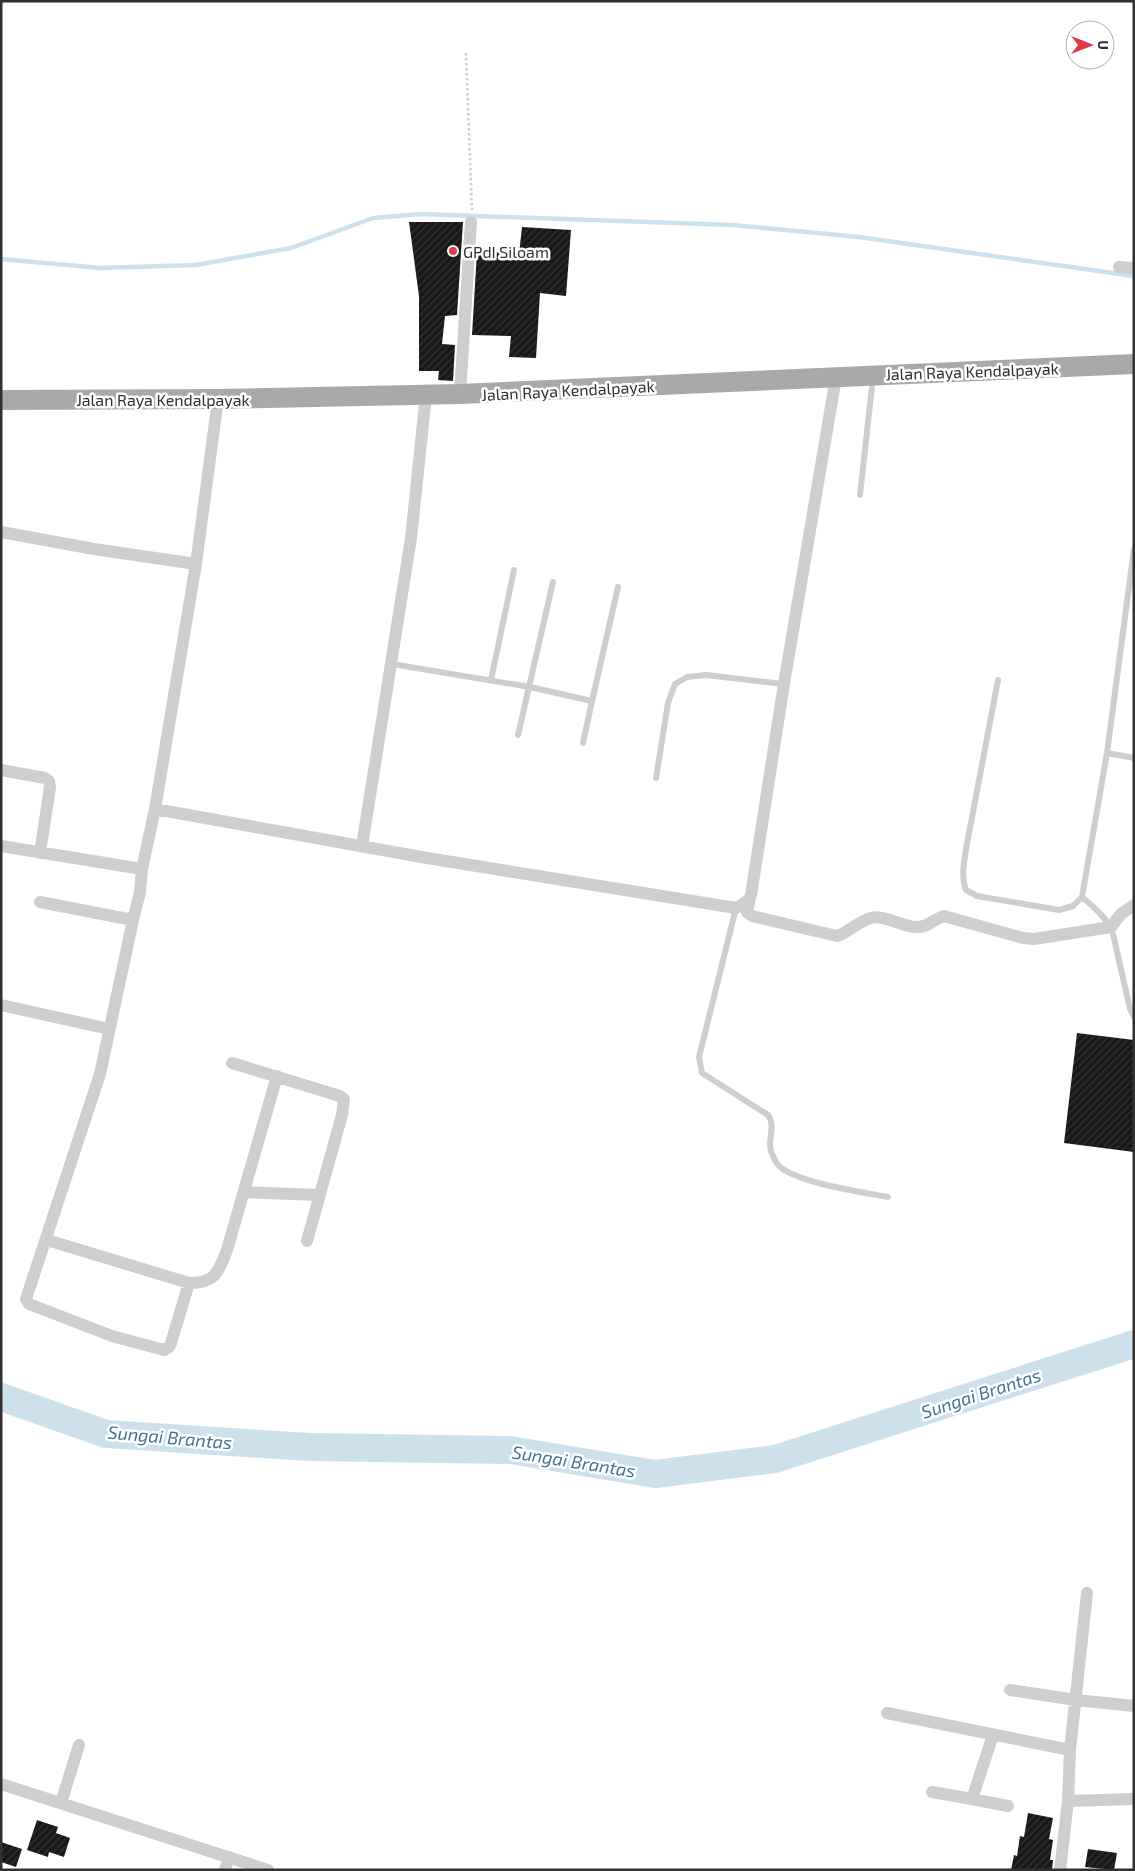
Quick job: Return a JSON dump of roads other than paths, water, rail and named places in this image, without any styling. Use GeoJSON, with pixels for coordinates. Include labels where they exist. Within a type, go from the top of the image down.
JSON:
{"type":"FeatureCollection","features":[{"type":"Feature","properties":{"kind":"main road","name":"Jalan Raya Kendalpayak"},"geometry":{"type":"LineString","coordinates":[[1,400],[218,399],[460,394],[1134,364]]}},
{"type":"Feature","properties":{"kind":"street"},"geometry":{"type":"LineString","coordinates":[[460,394],[471,216]]}},
{"type":"Feature","properties":{"kind":"street"},"geometry":{"type":"LineString","coordinates":[[1119,268],[1134,268]]}},
{"type":"Feature","properties":{"kind":"street"},"geometry":{"type":"LineString","coordinates":[[836,376],[747,912],[752,916],[837,936],[871,917],[879,917],[916,927],[925,926],[936,918],[944,916],[1023,938],[1034,939],[1111,927],[1121,914],[1134,905]]}},
{"type":"Feature","properties":{"kind":"street"},"geometry":{"type":"LineString","coordinates":[[362,846],[411,538],[426,395]]}},
{"type":"Feature","properties":{"kind":"street"},"geometry":{"type":"LineString","coordinates":[[189,1283],[176,1327],[169,1347],[166,1350],[134,1343],[27,1302],[29,1287],[47,1240],[100,1074],[140,892],[142,869],[155,809],[196,564],[218,399]]}},
{"type":"Feature","properties":{"kind":"street"},"geometry":{"type":"LineString","coordinates":[[1,532],[94,549],[196,564]]}},
{"type":"Feature","properties":{"kind":"street"},"geometry":{"type":"LineString","coordinates":[[1,770],[45,778],[49,781],[50,788],[40,853]]}},
{"type":"Feature","properties":{"kind":"street"},"geometry":{"type":"LineString","coordinates":[[155,809],[362,846],[736,908],[750,897]]}},
{"type":"Feature","properties":{"kind":"street"},"geometry":{"type":"LineString","coordinates":[[1,846],[142,869]]}},
{"type":"Feature","properties":{"kind":"street"},"geometry":{"type":"LineString","coordinates":[[40,902],[133,920]]}},
{"type":"Feature","properties":{"kind":"street"},"geometry":{"type":"LineString","coordinates":[[1,1005],[109,1029]]}},
{"type":"Feature","properties":{"kind":"street"},"geometry":{"type":"LineString","coordinates":[[232,1063],[340,1096],[344,1099],[342,1115],[307,1241]]}},
{"type":"Feature","properties":{"kind":"street"},"geometry":{"type":"LineString","coordinates":[[47,1240],[189,1283],[208,1281],[219,1269],[227,1250],[277,1076]]}},
{"type":"Feature","properties":{"kind":"street"},"geometry":{"type":"LineString","coordinates":[[244,1192],[319,1195]]}},
{"type":"Feature","properties":{"kind":"street"},"geometry":{"type":"LineString","coordinates":[[1060,1870],[1068,1802],[1070,1750],[1087,1593]]}},
{"type":"Feature","properties":{"kind":"street"},"geometry":{"type":"LineString","coordinates":[[1010,1690],[1134,1706]]}},
{"type":"Feature","properties":{"kind":"street"},"geometry":{"type":"LineString","coordinates":[[887,1713],[1070,1750]]}},
{"type":"Feature","properties":{"kind":"street"},"geometry":{"type":"LineString","coordinates":[[972,1798],[993,1735]]}},
{"type":"Feature","properties":{"kind":"street"},"geometry":{"type":"LineString","coordinates":[[61,1804],[79,1745]]}},
{"type":"Feature","properties":{"kind":"street"},"geometry":{"type":"LineString","coordinates":[[1,1784],[268,1870]]}},
{"type":"Feature","properties":{"kind":"street"},"geometry":{"type":"LineString","coordinates":[[932,1792],[1008,1806]]}},
{"type":"Feature","properties":{"kind":"street"},"geometry":{"type":"LineString","coordinates":[[1068,1802],[1134,1799]]}},
{"type":"Feature","properties":{"kind":"street"},"geometry":{"type":"LineString","coordinates":[[225,1870],[229,1856]]}},
{"type":"Feature","properties":{"kind":"lane"},"geometry":{"type":"LineString","coordinates":[[860,495],[873,375]]}},
{"type":"Feature","properties":{"kind":"lane"},"geometry":{"type":"LineString","coordinates":[[998,680],[962,876],[966,890],[977,896],[1060,910],[1073,906],[1082,897],[1107,753],[1134,549]]}},
{"type":"Feature","properties":{"kind":"lane"},"geometry":{"type":"LineString","coordinates":[[492,680],[514,570]]}},
{"type":"Feature","properties":{"kind":"lane"},"geometry":{"type":"LineString","coordinates":[[518,735],[553,582]]}},
{"type":"Feature","properties":{"kind":"lane"},"geometry":{"type":"LineString","coordinates":[[582,743],[618,587]]}},
{"type":"Feature","properties":{"kind":"lane"},"geometry":{"type":"LineString","coordinates":[[392,664],[530,686],[592,701]]}},
{"type":"Feature","properties":{"kind":"lane"},"geometry":{"type":"LineString","coordinates":[[656,778],[668,703],[675,684],[687,677],[706,675],[784,684]]}},
{"type":"Feature","properties":{"kind":"lane"},"geometry":{"type":"LineString","coordinates":[[1107,753],[1134,758]]}},
{"type":"Feature","properties":{"kind":"lane"},"geometry":{"type":"LineString","coordinates":[[1082,897],[1098,910],[1111,927],[1130,1009],[1134,1017]]}},
{"type":"Feature","properties":{"kind":"lane"},"geometry":{"type":"LineString","coordinates":[[736,908],[699,1057],[702,1073],[768,1115],[771,1125],[769,1149],[779,1166],[797,1176],[825,1184],[888,1197]]}},
{"type":"Feature","properties":{"kind":"waterway"},"geometry":{"type":"LineString","coordinates":[[1,259],[100,268],[196,265],[291,248],[373,218],[421,214],[732,225],[859,237],[1134,276]]}},
{"type":"Feature","properties":{"kind":"waterway","name":"Sungai Brantas"},"geometry":{"type":"LineString","coordinates":[[1,1397],[106,1434],[309,1447],[510,1450],[655,1474],[775,1459],[1134,1344]]}},
{"type":"Feature","properties":{"kind":"place","name":"GPdI Siloam"},"geometry":{"type":"Point","coordinates":[453,251]}}]}
